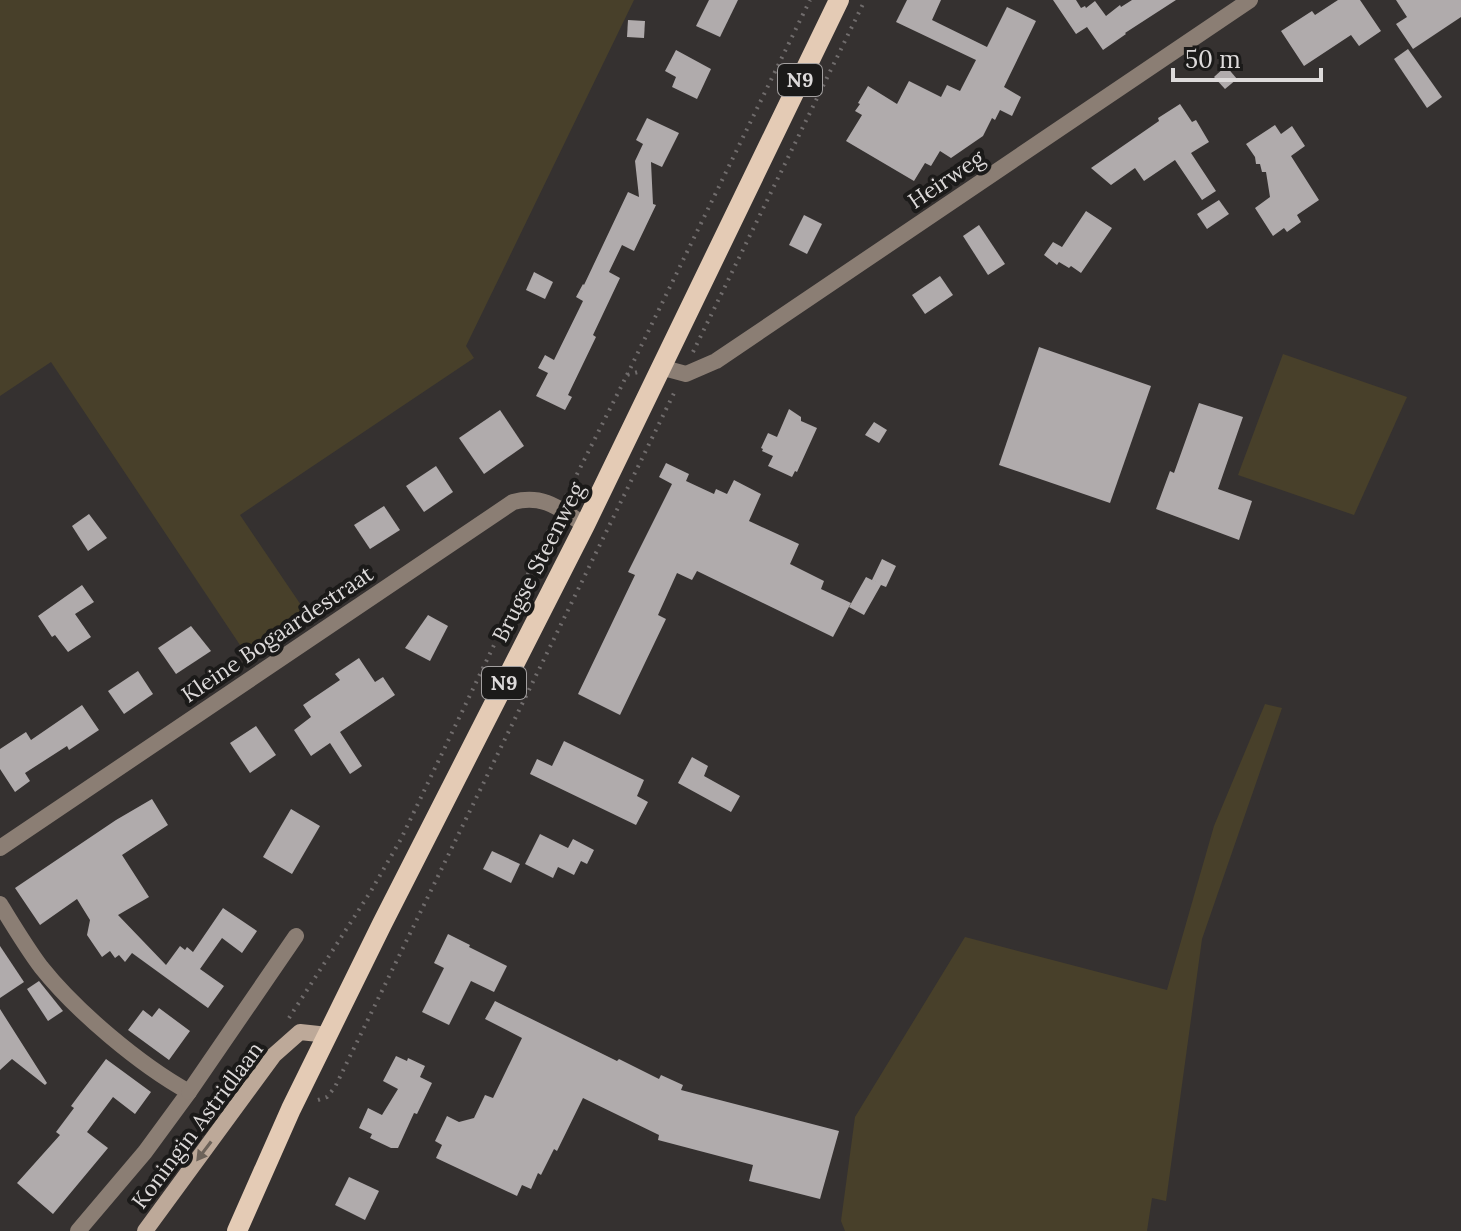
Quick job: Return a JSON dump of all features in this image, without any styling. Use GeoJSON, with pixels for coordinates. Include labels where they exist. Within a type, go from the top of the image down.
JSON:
{"type":"FeatureCollection","features":[{"type":"Feature","properties":{"kind":"main road","name":"Brugse Steenweg"},"geometry":{"type":"LineString","coordinates":[[237,1231],[291,1109],[585,525],[839,0]]}},
{"type":"Feature","properties":{"kind":"main road","name":"Koningin Astridlaan"},"geometry":{"type":"LineString","coordinates":[[145,1231],[274,1055],[300,1032],[328,1035]]}},
{"type":"Feature","properties":{"kind":"street","name":"Heirweg"},"geometry":{"type":"LineString","coordinates":[[683,374],[716,361],[1250,0]]}},
{"type":"Feature","properties":{"kind":"street"},"geometry":{"type":"LineString","coordinates":[[660,367],[683,374]]}},
{"type":"Feature","properties":{"kind":"street","name":"Kleine Bogaardestraat"},"geometry":{"type":"LineString","coordinates":[[0,848],[513,502],[529,498],[545,501],[585,525]]}},
{"type":"Feature","properties":{"kind":"street"},"geometry":{"type":"LineString","coordinates":[[0,904],[42,967],[80,1008],[132,1053],[189,1092]]}},
{"type":"Feature","properties":{"kind":"street"},"geometry":{"type":"LineString","coordinates":[[78,1231],[145,1152],[296,936]]}},
{"type":"Feature","properties":{"kind":"path"},"geometry":{"type":"LineString","coordinates":[[285,1023],[401,839],[559,509],[810,0]]}},
{"type":"Feature","properties":{"kind":"path"},"geometry":{"type":"LineString","coordinates":[[291,1109],[327,1097],[335,1087],[865,0]]}},
{"type":"Feature","properties":{"kind":"path"},"geometry":{"type":"LineString","coordinates":[[627,375],[660,367]]}},
{"type":"Feature","properties":{"kind":"shaded area"},"geometry":{"type":"Polygon","coordinates":[[[0,0],[634,0],[466,346],[474,358],[240,515],[307,614],[246,654],[51,362],[0,396],[0,0]]]}},
{"type":"Feature","properties":{"kind":"shaded area"},"geometry":{"type":"Polygon","coordinates":[[[1283,354],[1407,397],[1354,515],[1238,475],[1283,354]]]}},
{"type":"Feature","properties":{"kind":"shaded area"},"geometry":{"type":"Polygon","coordinates":[[[1265,704],[1282,708],[1202,939],[1166,1201],[1152,1198],[1147,1231],[845,1231],[841,1221],[855,1117],[965,937],[1167,990],[1214,826],[1265,704]]]}},
{"type":"Feature","properties":{"kind":"building"},"geometry":{"type":"Polygon","coordinates":[[[709,0],[738,0],[720,37],[696,26],[709,0]]]}},
{"type":"Feature","properties":{"kind":"building"},"geometry":{"type":"Polygon","coordinates":[[[907,0],[941,0],[932,20],[987,47],[1007,7],[1036,21],[1004,87],[1021,97],[1012,116],[1000,110],[983,136],[951,158],[940,151],[931,166],[925,163],[914,181],[846,141],[862,115],[855,111],[858,103],[868,86],[897,104],[909,81],[941,97],[947,85],[960,91],[976,60],[896,22],[907,0]]]}},
{"type":"Feature","properties":{"kind":"building"},"geometry":{"type":"Polygon","coordinates":[[[1053,0],[1076,0],[1081,8],[1095,1],[1106,16],[1132,0],[1176,0],[1103,50],[1087,27],[1076,34],[1053,0]]]}},
{"type":"Feature","properties":{"kind":"building"},"geometry":{"type":"Polygon","coordinates":[[[1338,0],[1360,0],[1381,31],[1359,46],[1351,35],[1304,66],[1281,31],[1312,11],[1315,15],[1338,0]]]}},
{"type":"Feature","properties":{"kind":"building"},"geometry":{"type":"Polygon","coordinates":[[[1396,0],[1461,0],[1461,17],[1413,49],[1396,24],[1407,17],[1396,0]]]}},
{"type":"Feature","properties":{"kind":"building"},"geometry":{"type":"Polygon","coordinates":[[[628,20],[645,21],[644,38],[627,37],[628,20]]]}},
{"type":"Feature","properties":{"kind":"building"},"geometry":{"type":"Polygon","coordinates":[[[1408,49],[1442,97],[1427,108],[1394,59],[1408,49]]]}},
{"type":"Feature","properties":{"kind":"building"},"geometry":{"type":"Polygon","coordinates":[[[676,50],[711,69],[697,99],[672,87],[676,77],[665,71],[676,50]]]}},
{"type":"Feature","properties":{"kind":"building"},"geometry":{"type":"Polygon","coordinates":[[[1226,66],[1237,79],[1225,89],[1214,77],[1226,66]]]}},
{"type":"Feature","properties":{"kind":"building"},"geometry":{"type":"Polygon","coordinates":[[[1180,104],[1192,122],[1196,120],[1209,142],[1191,153],[1216,191],[1202,200],[1175,160],[1144,181],[1135,168],[1111,185],[1091,168],[1159,121],[1158,118],[1180,104]]]}},
{"type":"Feature","properties":{"kind":"building"},"geometry":{"type":"Polygon","coordinates":[[[647,118],[679,133],[662,167],[651,162],[653,204],[656,205],[634,251],[622,245],[609,272],[620,278],[568,395],[572,397],[565,410],[536,396],[548,373],[538,368],[545,355],[554,360],[583,301],[576,297],[628,192],[639,197],[635,161],[643,144],[636,140],[647,118]]]}},
{"type":"Feature","properties":{"kind":"building"},"geometry":{"type":"Polygon","coordinates":[[[1275,125],[1281,134],[1292,126],[1305,146],[1291,156],[1319,200],[1297,215],[1301,222],[1287,232],[1284,228],[1273,236],[1255,208],[1270,197],[1266,172],[1262,172],[1260,164],[1256,164],[1246,144],[1275,125]]]}},
{"type":"Feature","properties":{"kind":"building"},"geometry":{"type":"Polygon","coordinates":[[[1219,200],[1229,214],[1207,229],[1197,214],[1219,200]]]}},
{"type":"Feature","properties":{"kind":"building"},"geometry":{"type":"Polygon","coordinates":[[[1086,211],[1112,228],[1081,273],[1059,262],[1057,265],[1044,255],[1053,242],[1062,247],[1086,211]]]}},
{"type":"Feature","properties":{"kind":"building"},"geometry":{"type":"Polygon","coordinates":[[[804,215],[822,224],[807,254],[789,245],[804,215]]]}},
{"type":"Feature","properties":{"kind":"building"},"geometry":{"type":"Polygon","coordinates":[[[979,225],[1005,264],[988,275],[963,236],[979,225]]]}},
{"type":"Feature","properties":{"kind":"building"},"geometry":{"type":"Polygon","coordinates":[[[534,272],[553,282],[545,299],[526,290],[534,272]]]}},
{"type":"Feature","properties":{"kind":"building"},"geometry":{"type":"Polygon","coordinates":[[[940,276],[953,295],[925,314],[912,295],[940,276]]]}},
{"type":"Feature","properties":{"kind":"building"},"geometry":{"type":"Polygon","coordinates":[[[1039,347],[1151,386],[1110,503],[999,465],[1039,347]]]}},
{"type":"Feature","properties":{"kind":"building"},"geometry":{"type":"Polygon","coordinates":[[[1199,403],[1243,417],[1218,489],[1252,501],[1239,540],[1156,509],[1170,471],[1174,473],[1199,403]]]}},
{"type":"Feature","properties":{"kind":"building"},"geometry":{"type":"Polygon","coordinates":[[[789,409],[801,417],[801,421],[817,428],[792,477],[768,466],[773,456],[761,448],[768,433],[777,437],[789,409]]]}},
{"type":"Feature","properties":{"kind":"building"},"geometry":{"type":"Polygon","coordinates":[[[500,410],[524,446],[484,474],[459,438],[500,410]]]}},
{"type":"Feature","properties":{"kind":"building"},"geometry":{"type":"Polygon","coordinates":[[[874,422],[887,430],[879,443],[865,435],[874,422]]]}},
{"type":"Feature","properties":{"kind":"building"},"geometry":{"type":"Polygon","coordinates":[[[666,463],[689,474],[686,481],[714,494],[716,489],[727,494],[734,480],[761,494],[749,521],[799,544],[790,564],[824,581],[821,589],[851,603],[833,637],[697,571],[692,580],[677,573],[658,615],[666,619],[620,715],[578,694],[635,575],[628,572],[672,484],[659,477],[666,463]]]}},
{"type":"Feature","properties":{"kind":"building"},"geometry":{"type":"Polygon","coordinates":[[[436,466],[453,492],[424,512],[406,486],[436,466]]]}},
{"type":"Feature","properties":{"kind":"building"},"geometry":{"type":"Polygon","coordinates":[[[384,506],[400,530],[370,549],[354,525],[384,506]]]}},
{"type":"Feature","properties":{"kind":"building"},"geometry":{"type":"Polygon","coordinates":[[[89,514],[107,538],[88,551],[72,526],[89,514]]]}},
{"type":"Feature","properties":{"kind":"building"},"geometry":{"type":"Polygon","coordinates":[[[882,559],[896,566],[886,587],[881,585],[864,615],[849,607],[866,577],[872,580],[882,559]]]}},
{"type":"Feature","properties":{"kind":"building"},"geometry":{"type":"Polygon","coordinates":[[[82,585],[94,602],[75,614],[91,637],[68,652],[55,635],[52,637],[38,616],[82,585]]]}},
{"type":"Feature","properties":{"kind":"building"},"geometry":{"type":"Polygon","coordinates":[[[428,615],[448,626],[430,661],[405,648],[428,615]]]}},
{"type":"Feature","properties":{"kind":"building"},"geometry":{"type":"Polygon","coordinates":[[[191,626],[211,651],[176,674],[158,648],[191,626]]]}},
{"type":"Feature","properties":{"kind":"building"},"geometry":{"type":"Polygon","coordinates":[[[359,658],[375,682],[383,677],[395,695],[340,732],[362,766],[350,774],[330,743],[311,756],[294,730],[311,717],[303,705],[340,680],[335,674],[359,658]]]}},
{"type":"Feature","properties":{"kind":"building"},"geometry":{"type":"Polygon","coordinates":[[[138,671],[153,694],[124,714],[108,691],[138,671]]]}},
{"type":"Feature","properties":{"kind":"building"},"geometry":{"type":"Polygon","coordinates":[[[82,705],[99,730],[25,773],[30,781],[15,792],[0,769],[0,749],[26,732],[31,740],[82,705]]]}},
{"type":"Feature","properties":{"kind":"building"},"geometry":{"type":"Polygon","coordinates":[[[256,726],[276,755],[250,773],[230,743],[256,726]]]}},
{"type":"Feature","properties":{"kind":"building"},"geometry":{"type":"Polygon","coordinates":[[[564,741],[644,780],[637,796],[648,802],[636,825],[530,774],[537,759],[552,766],[564,741]]]}},
{"type":"Feature","properties":{"kind":"building"},"geometry":{"type":"Polygon","coordinates":[[[692,757],[708,766],[704,776],[740,796],[731,812],[678,783],[692,757]]]}},
{"type":"Feature","properties":{"kind":"building"},"geometry":{"type":"Polygon","coordinates":[[[152,799],[168,825],[122,855],[149,897],[118,915],[166,965],[180,946],[193,952],[223,908],[257,931],[242,953],[222,938],[200,969],[224,986],[208,1008],[132,953],[125,962],[119,955],[115,958],[110,951],[102,957],[87,935],[90,920],[77,899],[40,925],[15,888],[152,799]]]}},
{"type":"Feature","properties":{"kind":"building"},"geometry":{"type":"Polygon","coordinates":[[[291,809],[320,826],[292,874],[263,857],[291,809]]]}},
{"type":"Feature","properties":{"kind":"building"},"geometry":{"type":"Polygon","coordinates":[[[540,834],[568,848],[573,839],[594,850],[587,864],[581,861],[574,875],[558,867],[553,878],[525,864],[540,834]]]}},
{"type":"Feature","properties":{"kind":"building"},"geometry":{"type":"Polygon","coordinates":[[[492,851],[520,864],[511,883],[483,869],[492,851]]]}},
{"type":"Feature","properties":{"kind":"building"},"geometry":{"type":"Polygon","coordinates":[[[448,934],[507,966],[494,992],[471,981],[449,1025],[422,1012],[444,968],[434,963],[448,934]]]}},
{"type":"Feature","properties":{"kind":"building"},"geometry":{"type":"Polygon","coordinates":[[[0,946],[24,982],[0,998],[0,946]]]}},
{"type":"Feature","properties":{"kind":"building"},"geometry":{"type":"Polygon","coordinates":[[[39,981],[63,1011],[48,1021],[27,989],[39,981]]]}},
{"type":"Feature","properties":{"kind":"building"},"geometry":{"type":"Polygon","coordinates":[[[495,1001],[617,1061],[619,1059],[659,1079],[661,1075],[683,1085],[681,1090],[839,1131],[820,1199],[749,1181],[753,1165],[658,1140],[659,1135],[583,1098],[557,1151],[554,1149],[541,1175],[538,1173],[531,1189],[522,1185],[517,1196],[436,1158],[442,1145],[435,1141],[447,1116],[459,1122],[474,1118],[485,1095],[493,1098],[522,1038],[485,1019],[495,1001]]]}},
{"type":"Feature","properties":{"kind":"building"},"geometry":{"type":"Polygon","coordinates":[[[159,1008],[190,1031],[169,1060],[128,1030],[143,1010],[152,1017],[159,1008]]]}},
{"type":"Feature","properties":{"kind":"building"},"geometry":{"type":"Polygon","coordinates":[[[0,1009],[47,1083],[45,1085],[12,1059],[0,1070],[0,1009]]]}},
{"type":"Feature","properties":{"kind":"building"},"geometry":{"type":"Polygon","coordinates":[[[396,1056],[425,1066],[420,1077],[432,1083],[398,1148],[391,1148],[370,1138],[372,1134],[359,1128],[368,1108],[382,1115],[398,1089],[383,1081],[396,1056]]]}},
{"type":"Feature","properties":{"kind":"building"},"geometry":{"type":"Polygon","coordinates":[[[106,1059],[151,1092],[135,1114],[113,1097],[87,1132],[108,1148],[53,1214],[17,1183],[60,1135],[56,1132],[74,1108],[71,1106],[106,1059]]]}},
{"type":"Feature","properties":{"kind":"building"},"geometry":{"type":"Polygon","coordinates":[[[349,1177],[379,1191],[365,1220],[335,1205],[349,1177]]]}}]}
